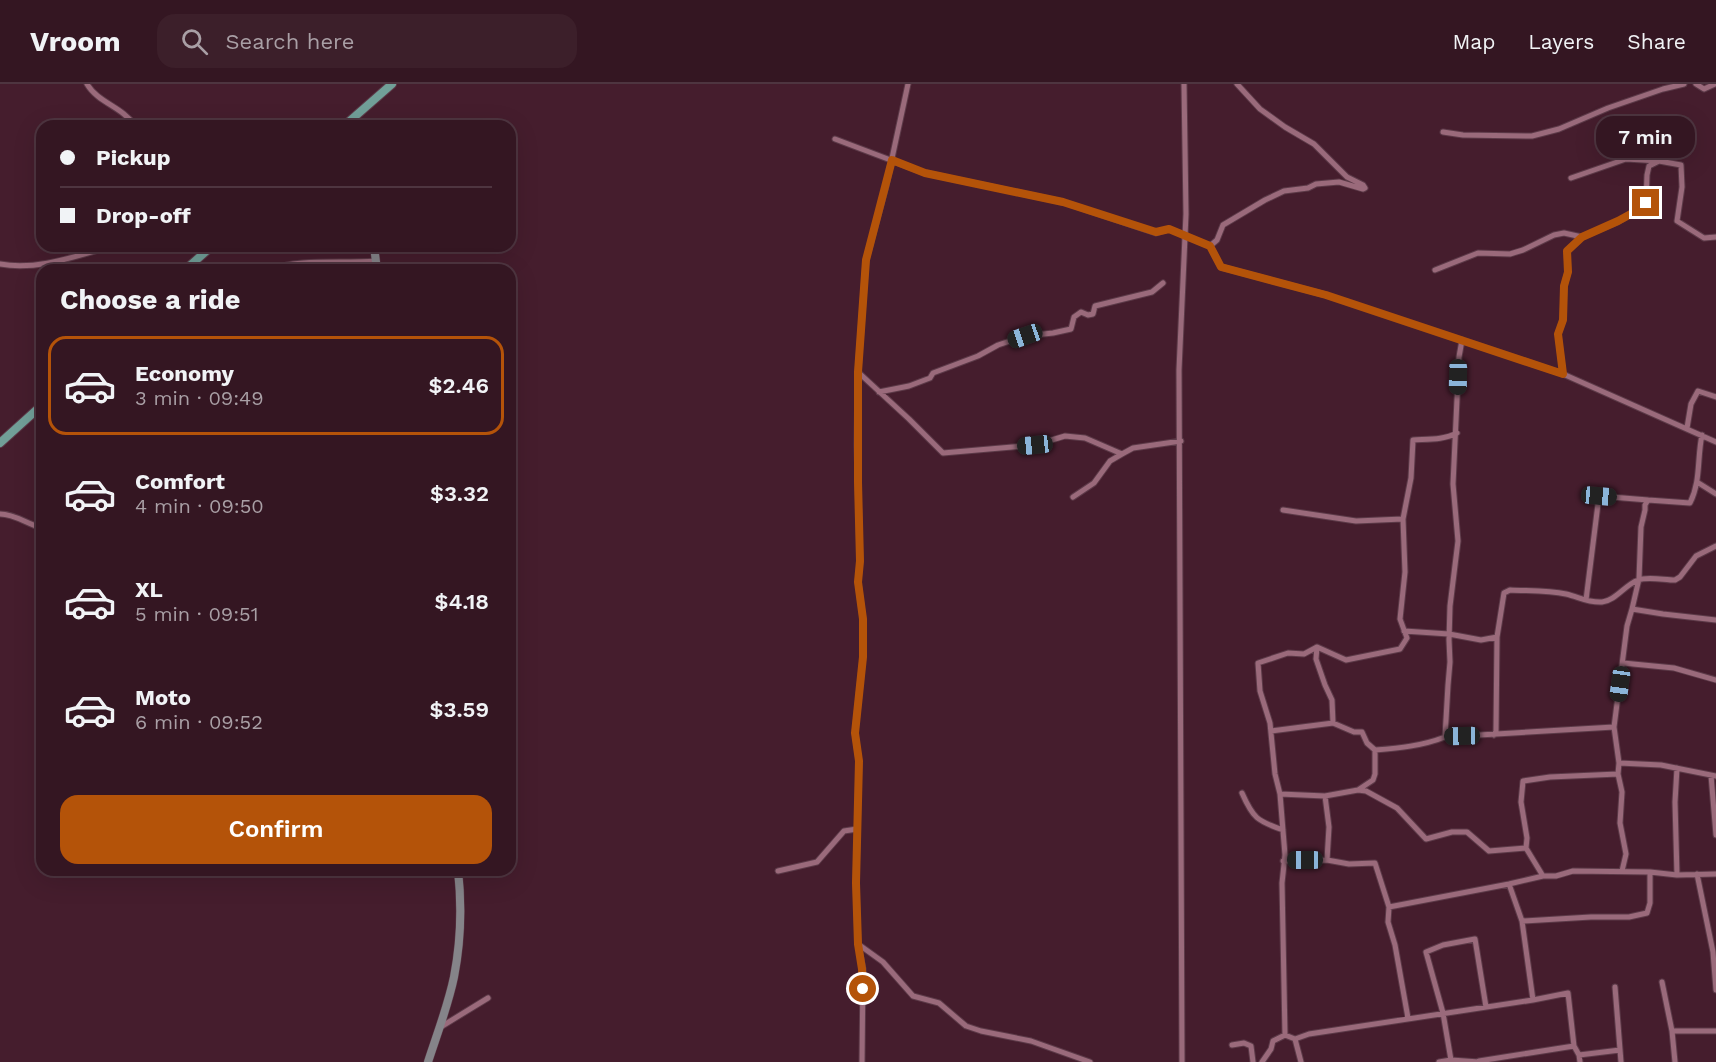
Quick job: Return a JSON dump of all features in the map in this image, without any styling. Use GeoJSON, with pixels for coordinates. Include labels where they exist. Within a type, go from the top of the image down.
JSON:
{"type":"FeatureCollection","features":[{"type":"Feature","properties":{"kind":"main road"},"geometry":{"type":"LineString","coordinates":[[353,120],[392,84]]}},
{"type":"Feature","properties":{"kind":"main road"},"geometry":{"type":"LineString","coordinates":[[192,264],[205,252]]}},
{"type":"Feature","properties":{"kind":"main road"},"geometry":{"type":"LineString","coordinates":[[0,443],[36,410]]}},
{"type":"Feature","properties":{"kind":"street"},"geometry":{"type":"LineString","coordinates":[[87,84],[95,95],[130,120]]}},
{"type":"Feature","properties":{"kind":"street"},"geometry":{"type":"LineString","coordinates":[[862,1062],[862,969],[858,944],[856,883],[859,761],[855,733],[863,657],[863,619],[858,582],[860,561],[858,372],[866,260],[892,160],[908,84]]}},
{"type":"Feature","properties":{"kind":"street"},"geometry":{"type":"LineString","coordinates":[[1182,1062],[1179,369],[1184,235],[1184,84]]}},
{"type":"Feature","properties":{"kind":"street"},"geometry":{"type":"LineString","coordinates":[[1210,246],[1217,240],[1223,225],[1284,191],[1339,182],[1354,188],[1365,188],[1347,177],[1314,144],[1260,109],[1237,84]]}},
{"type":"Feature","properties":{"kind":"street"},"geometry":{"type":"LineString","coordinates":[[1443,132],[1463,135],[1532,136],[1559,129],[1608,108],[1684,84]]}},
{"type":"Feature","properties":{"kind":"street"},"geometry":{"type":"LineString","coordinates":[[1696,84],[1704,89],[1715,84]]}},
{"type":"Feature","properties":{"kind":"street"},"geometry":{"type":"LineString","coordinates":[[835,139],[925,173],[1063,202],[1156,232],[1169,229],[1210,246],[1221,267],[1326,295],[1563,374],[1716,442]]}},
{"type":"Feature","properties":{"kind":"street"},"geometry":{"type":"LineString","coordinates":[[1571,178],[1626,159],[1681,165],[1682,187],[1677,221],[1704,238],[1716,237]]}},
{"type":"Feature","properties":{"kind":"street"},"geometry":{"type":"LineString","coordinates":[[1563,374],[1558,334],[1563,320],[1564,286],[1568,272],[1567,251],[1582,237],[1618,221],[1646,203],[1649,166],[1659,161]]}},
{"type":"Feature","properties":{"kind":"street"},"geometry":{"type":"LineString","coordinates":[[1435,270],[1478,253],[1510,254],[1554,235],[1564,233],[1582,237]]}},
{"type":"Feature","properties":{"kind":"street"},"geometry":{"type":"LineString","coordinates":[[38,264],[91,252]]}},
{"type":"Feature","properties":{"kind":"street"},"geometry":{"type":"LineString","coordinates":[[375,252],[376,264]]}},
{"type":"Feature","properties":{"kind":"street"},"geometry":{"type":"LineString","coordinates":[[294,264],[312,261],[343,263],[376,261]]}},
{"type":"Feature","properties":{"kind":"street"},"geometry":{"type":"LineString","coordinates":[[0,264],[17,267],[36,264]]}},
{"type":"Feature","properties":{"kind":"street"},"geometry":{"type":"LineString","coordinates":[[879,392],[909,386],[930,378],[933,373],[1025,336],[1071,329],[1074,317],[1081,312],[1088,315],[1093,314],[1095,306],[1152,292],[1163,283]]}},
{"type":"Feature","properties":{"kind":"street"},"geometry":{"type":"LineString","coordinates":[[1445,737],[1450,662],[1450,606],[1458,541],[1453,483],[1459,357],[1462,340]]}},
{"type":"Feature","properties":{"kind":"street"},"geometry":{"type":"LineString","coordinates":[[858,372],[943,453],[1035,445],[1065,436],[1086,438],[1122,454]]}},
{"type":"Feature","properties":{"kind":"street"},"geometry":{"type":"LineString","coordinates":[[1687,428],[1691,404],[1698,392],[1716,397]]}},
{"type":"Feature","properties":{"kind":"street"},"geometry":{"type":"LineString","coordinates":[[1317,647],[1346,660],[1400,649],[1407,638],[1400,619],[1404,572],[1403,519],[1411,478],[1413,441],[1434,439],[1456,433]]}},
{"type":"Feature","properties":{"kind":"street"},"geometry":{"type":"LineString","coordinates":[[1586,600],[1599,496],[1690,503],[1697,482],[1702,435]]}},
{"type":"Feature","properties":{"kind":"street"},"geometry":{"type":"LineString","coordinates":[[1073,497],[1094,483],[1110,461],[1133,448],[1181,441]]}},
{"type":"Feature","properties":{"kind":"street"},"geometry":{"type":"LineString","coordinates":[[1697,482],[1716,494]]}},
{"type":"Feature","properties":{"kind":"street"},"geometry":{"type":"LineString","coordinates":[[1622,871],[1626,854],[1620,823],[1622,792],[1614,727],[1627,626],[1640,579],[1641,527],[1644,505],[1648,500]]}},
{"type":"Feature","properties":{"kind":"street"},"geometry":{"type":"LineString","coordinates":[[1283,510],[1356,521],[1403,519]]}},
{"type":"Feature","properties":{"kind":"street"},"geometry":{"type":"LineString","coordinates":[[0,514],[16,517],[36,526]]}},
{"type":"Feature","properties":{"kind":"street"},"geometry":{"type":"LineString","coordinates":[[1494,735],[1496,731],[1497,637],[1504,592],[1510,590],[1558,593],[1580,600],[1601,602],[1610,600],[1622,589],[1640,579],[1675,580],[1696,556],[1716,546]]}},
{"type":"Feature","properties":{"kind":"street"},"geometry":{"type":"LineString","coordinates":[[1632,609],[1716,620]]}},
{"type":"Feature","properties":{"kind":"street"},"geometry":{"type":"LineString","coordinates":[[1404,631],[1449,634],[1481,640],[1497,637]]}},
{"type":"Feature","properties":{"kind":"street"},"geometry":{"type":"LineString","coordinates":[[1317,647],[1316,659],[1332,700],[1333,723]]}},
{"type":"Feature","properties":{"kind":"street"},"geometry":{"type":"LineString","coordinates":[[1285,1035],[1282,883],[1285,855],[1280,794],[1275,774],[1271,731],[1260,692],[1258,663],[1288,653],[1304,654],[1317,647]]}},
{"type":"Feature","properties":{"kind":"street"},"geometry":{"type":"LineString","coordinates":[[1623,663],[1674,668],[1716,680]]}},
{"type":"Feature","properties":{"kind":"street"},"geometry":{"type":"LineString","coordinates":[[1271,731],[1333,723],[1353,732],[1362,732],[1375,750],[1375,774],[1373,780],[1358,790]]}},
{"type":"Feature","properties":{"kind":"street"},"geometry":{"type":"LineString","coordinates":[[1375,750],[1409,747],[1445,737],[1614,727]]}},
{"type":"Feature","properties":{"kind":"street"},"geometry":{"type":"LineString","coordinates":[[1619,763],[1661,765],[1714,776],[1716,835]]}},
{"type":"Feature","properties":{"kind":"street"},"geometry":{"type":"LineString","coordinates":[[1677,768],[1675,802],[1677,875]]}},
{"type":"Feature","properties":{"kind":"street"},"geometry":{"type":"LineString","coordinates":[[1543,876],[1526,848],[1527,838],[1521,802],[1523,781],[1550,777],[1618,774]]}},
{"type":"Feature","properties":{"kind":"street"},"geometry":{"type":"LineString","coordinates":[[1280,794],[1325,796],[1358,790],[1366,791],[1397,808],[1426,839],[1452,832],[1467,832],[1489,851],[1526,848]]}},
{"type":"Feature","properties":{"kind":"street"},"geometry":{"type":"LineString","coordinates":[[1242,793],[1251,814],[1265,824],[1283,830]]}},
{"type":"Feature","properties":{"kind":"street"},"geometry":{"type":"LineString","coordinates":[[1325,796],[1329,827],[1328,860]]}},
{"type":"Feature","properties":{"kind":"street"},"geometry":{"type":"LineString","coordinates":[[778,871],[817,862],[844,831],[857,829]]}},
{"type":"Feature","properties":{"kind":"street"},"geometry":{"type":"LineString","coordinates":[[1283,861],[1328,860],[1349,864],[1375,863],[1389,907],[1388,922],[1395,945],[1408,1018]]}},
{"type":"Feature","properties":{"kind":"street"},"geometry":{"type":"LineString","coordinates":[[1389,907],[1574,871],[1650,872],[1677,875],[1716,874]]}},
{"type":"Feature","properties":{"kind":"street"},"geometry":{"type":"LineString","coordinates":[[1522,921],[1629,917],[1647,913],[1650,903],[1650,872]]}},
{"type":"Feature","properties":{"kind":"street"},"geometry":{"type":"LineString","coordinates":[[1697,874],[1713,952],[1716,990]]}},
{"type":"Feature","properties":{"kind":"street"},"geometry":{"type":"LineString","coordinates":[[428,1062],[454,978],[458,956],[461,899],[459,876]]}},
{"type":"Feature","properties":{"kind":"street"},"geometry":{"type":"LineString","coordinates":[[1509,884],[1522,921],[1533,1000]]}},
{"type":"Feature","properties":{"kind":"street"},"geometry":{"type":"LineString","coordinates":[[1451,1060],[1443,1013],[1426,952],[1443,945],[1475,939],[1486,1007]]}},
{"type":"Feature","properties":{"kind":"street"},"geometry":{"type":"LineString","coordinates":[[858,944],[883,962],[913,996],[939,1003],[966,1026],[1031,1041],[1090,1062]]}},
{"type":"Feature","properties":{"kind":"street"},"geometry":{"type":"LineString","coordinates":[[1662,982],[1672,1031],[1675,1062]]}},
{"type":"Feature","properties":{"kind":"street"},"geometry":{"type":"LineString","coordinates":[[1615,987],[1621,1062]]}},
{"type":"Feature","properties":{"kind":"street"},"geometry":{"type":"LineString","coordinates":[[1262,1062],[1271,1049],[1273,1041],[1285,1035],[1295,1039],[1309,1034],[1568,993],[1574,1046],[1580,1059],[1620,1050]]}},
{"type":"Feature","properties":{"kind":"street"},"geometry":{"type":"LineString","coordinates":[[439,1028],[488,998]]}},
{"type":"Feature","properties":{"kind":"street"},"geometry":{"type":"LineString","coordinates":[[1672,1031],[1716,1031]]}},
{"type":"Feature","properties":{"kind":"street"},"geometry":{"type":"LineString","coordinates":[[1295,1039],[1301,1062]]}},
{"type":"Feature","properties":{"kind":"street"},"geometry":{"type":"LineString","coordinates":[[1232,1045],[1244,1043],[1251,1046],[1253,1062]]}},
{"type":"Feature","properties":{"kind":"street"},"geometry":{"type":"LineString","coordinates":[[1439,1062],[1479,1061],[1574,1046]]}},
{"type":"Feature","properties":{"kind":"route"},"geometry":{"type":"LineString","coordinates":[[863,989],[858,944],[856,883],[859,761],[855,733],[863,657],[863,619],[858,582],[860,561],[858,372],[866,260],[892,160],[925,173],[1063,202],[1156,232],[1169,229],[1210,246],[1221,267],[1326,295],[1563,374],[1558,334],[1563,320],[1564,286],[1568,272],[1567,251],[1582,237],[1618,221],[1646,203]]}}]}
